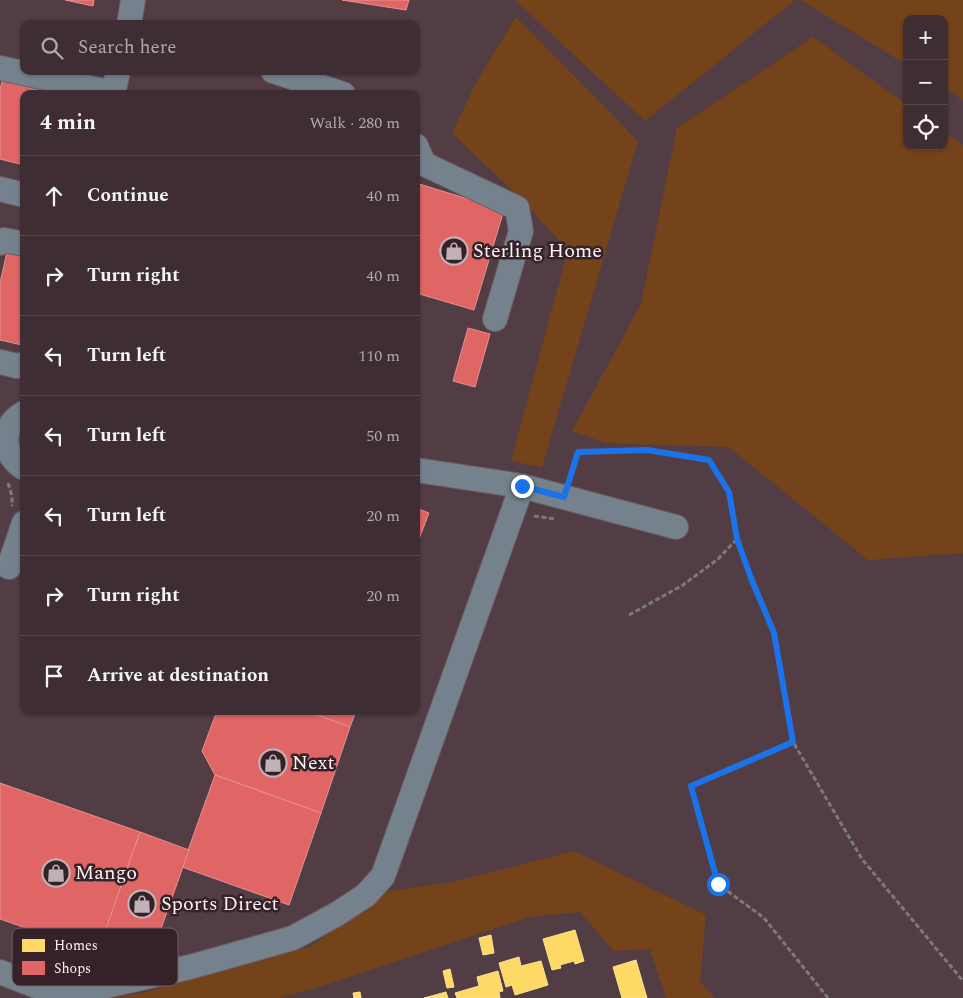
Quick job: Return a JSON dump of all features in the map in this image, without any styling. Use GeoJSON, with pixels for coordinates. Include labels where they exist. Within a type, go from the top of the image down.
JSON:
{"type":"FeatureCollection","features":[{"type":"Feature","properties":{"kind":"street"},"geometry":{"type":"LineString","coordinates":[[130,20],[133,0]]}},
{"type":"Feature","properties":{"kind":"street"},"geometry":{"type":"LineString","coordinates":[[0,68],[20,73]]}},
{"type":"Feature","properties":{"kind":"street"},"geometry":{"type":"LineString","coordinates":[[30,75],[96,90]]}},
{"type":"Feature","properties":{"kind":"street"},"geometry":{"type":"LineString","coordinates":[[114,90],[117,75]]}},
{"type":"Feature","properties":{"kind":"street"},"geometry":{"type":"LineString","coordinates":[[285,75],[331,90]]}},
{"type":"Feature","properties":{"kind":"street"},"geometry":{"type":"LineString","coordinates":[[420,155],[424,164],[517,208],[521,231],[495,319]]}},
{"type":"Feature","properties":{"kind":"street"},"geometry":{"type":"LineString","coordinates":[[0,189],[20,194]]}},
{"type":"Feature","properties":{"kind":"street"},"geometry":{"type":"LineString","coordinates":[[0,243],[4,240],[20,243]]}},
{"type":"Feature","properties":{"kind":"street"},"geometry":{"type":"LineString","coordinates":[[0,362],[20,365]]}},
{"type":"Feature","properties":{"kind":"street"},"geometry":{"type":"LineString","coordinates":[[13,416],[4,448],[16,463],[14,473]]}},
{"type":"Feature","properties":{"kind":"street"},"geometry":{"type":"LineString","coordinates":[[420,471],[522,486],[676,527]]}},
{"type":"Feature","properties":{"kind":"street"},"geometry":{"type":"LineString","coordinates":[[178,970],[293,938],[338,914],[366,895],[383,876],[522,486]]}},
{"type":"Feature","properties":{"kind":"street"},"geometry":{"type":"LineString","coordinates":[[9,567],[20,518]]}},
{"type":"Feature","properties":{"kind":"street"},"geometry":{"type":"LineString","coordinates":[[0,972],[12,977]]}},
{"type":"Feature","properties":{"kind":"street"},"geometry":{"type":"LineString","coordinates":[[36,986],[62,996],[106,986]]}},
{"type":"Feature","properties":{"kind":"path"},"geometry":{"type":"LineString","coordinates":[[564,497],[578,452],[647,450],[709,460],[729,492],[737,539],[774,633],[793,742],[862,860],[963,981]]}},
{"type":"Feature","properties":{"kind":"path"},"geometry":{"type":"LineString","coordinates":[[14,473],[8,484],[12,496],[12,505],[20,513]]}},
{"type":"Feature","properties":{"kind":"path"},"geometry":{"type":"LineString","coordinates":[[629,615],[683,585],[718,558],[737,539]]}},
{"type":"Feature","properties":{"kind":"path"},"geometry":{"type":"LineString","coordinates":[[793,742],[691,786],[718,884],[764,918],[828,998]]}},
{"type":"Feature","properties":{"kind":"shaded area"},"geometry":{"type":"Polygon","coordinates":[[[515,0],[795,0],[645,121],[515,0]]]}},
{"type":"Feature","properties":{"kind":"shaded area"},"geometry":{"type":"Polygon","coordinates":[[[801,0],[963,0],[963,100],[948,91],[948,15],[903,15],[903,63],[801,0]]]}},
{"type":"Feature","properties":{"kind":"shaded area"},"geometry":{"type":"Polygon","coordinates":[[[516,17],[638,141],[542,467],[511,461],[568,250],[519,197],[452,133],[477,81],[516,17]]]}},
{"type":"Feature","properties":{"kind":"shaded area"},"geometry":{"type":"Polygon","coordinates":[[[813,37],[903,102],[903,150],[948,150],[948,135],[963,145],[963,553],[868,560],[729,447],[606,443],[572,431],[641,304],[677,128],[813,37]]]}},
{"type":"Feature","properties":{"kind":"shaded area"},"geometry":{"type":"Polygon","coordinates":[[[574,851],[706,915],[700,982],[715,998],[666,998],[650,949],[614,951],[580,912],[530,917],[312,989],[279,998],[112,998],[169,986],[178,986],[178,983],[312,946],[382,892],[453,882],[574,851]]]}},
{"type":"Feature","properties":{"kind":"building: Homes"},"geometry":{"type":"Polygon","coordinates":[[[575,930],[584,961],[575,964],[574,961],[560,965],[561,968],[552,970],[543,939],[575,930]]]}},
{"type":"Feature","properties":{"kind":"building: Homes"},"geometry":{"type":"Polygon","coordinates":[[[491,935],[494,953],[483,955],[479,938],[491,935]]]}},
{"type":"Feature","properties":{"kind":"building: Homes"},"geometry":{"type":"Polygon","coordinates":[[[519,957],[521,966],[541,961],[548,985],[515,995],[512,985],[506,987],[499,963],[519,957]]]}},
{"type":"Feature","properties":{"kind":"building: Homes"},"geometry":{"type":"Polygon","coordinates":[[[636,960],[647,998],[622,998],[613,967],[636,960]]]}},
{"type":"Feature","properties":{"kind":"building: Homes"},"geometry":{"type":"Polygon","coordinates":[[[450,969],[454,987],[447,988],[443,971],[450,969]]]}},
{"type":"Feature","properties":{"kind":"building: Homes"},"geometry":{"type":"Polygon","coordinates":[[[498,971],[503,991],[499,992],[500,998],[457,998],[455,993],[479,986],[477,977],[498,971]]]}},
{"type":"Feature","properties":{"kind":"building: Homes"},"geometry":{"type":"Polygon","coordinates":[[[360,992],[361,998],[354,998],[353,993],[360,992]]]}},
{"type":"Feature","properties":{"kind":"building: Homes"},"geometry":{"type":"Polygon","coordinates":[[[446,992],[448,998],[424,998],[446,992]]]}},
{"type":"Feature","properties":{"kind":"building: Shops"},"geometry":{"type":"Polygon","coordinates":[[[65,0],[94,0],[93,6],[65,0]]]}},
{"type":"Feature","properties":{"kind":"building: Shops"},"geometry":{"type":"Polygon","coordinates":[[[342,0],[409,0],[406,10],[342,0]]]}},
{"type":"Feature","properties":{"kind":"building: Shops"},"geometry":{"type":"Polygon","coordinates":[[[2,81],[39,90],[20,90],[20,164],[0,159],[0,89],[2,81]]]}},
{"type":"Feature","properties":{"kind":"building: Shops","name":"Sterling Home"},"geometry":{"type":"Polygon","coordinates":[[[420,184],[504,210],[474,310],[420,294],[420,184]]]}},
{"type":"Feature","properties":{"kind":"building: Shops"},"geometry":{"type":"Polygon","coordinates":[[[7,252],[20,255],[20,345],[0,340],[0,283],[7,252]]]}},
{"type":"Feature","properties":{"kind":"building: Shops"},"geometry":{"type":"Polygon","coordinates":[[[468,328],[490,334],[475,387],[453,381],[468,328]]]}},
{"type":"Feature","properties":{"kind":"building: Shops"},"geometry":{"type":"Polygon","coordinates":[[[420,510],[429,513],[420,537],[420,510]]]}},
{"type":"Feature","properties":{"kind":"building: Shops","name":"Next"},"geometry":{"type":"Polygon","coordinates":[[[216,715],[318,715],[350,727],[321,813],[215,775],[202,751],[216,715]]]}},
{"type":"Feature","properties":{"kind":"building: Shops"},"geometry":{"type":"Polygon","coordinates":[[[318,715],[354,715],[350,727],[318,715]]]}},
{"type":"Feature","properties":{"kind":"building: Shops"},"geometry":{"type":"Polygon","coordinates":[[[215,775],[321,813],[289,905],[182,867],[215,775]]]}},
{"type":"Feature","properties":{"kind":"building: Shops"},"geometry":{"type":"Polygon","coordinates":[[[0,783],[140,832],[107,928],[26,928],[0,919],[0,783]]]}},
{"type":"Feature","properties":{"kind":"building: Shops","name":"Sports Direct"},"geometry":{"type":"Polygon","coordinates":[[[140,832],[189,850],[161,928],[106,928],[140,832]]]}},
{"type":"Feature","properties":{"kind":"place","name":"Sterling Home"},"geometry":{"type":"Point","coordinates":[454,251]}},
{"type":"Feature","properties":{"kind":"place","name":"Next"},"geometry":{"type":"Point","coordinates":[273,763]}},
{"type":"Feature","properties":{"kind":"place","name":"Mango"},"geometry":{"type":"Point","coordinates":[56,873]}},
{"type":"Feature","properties":{"kind":"place","name":"Sports Direct"},"geometry":{"type":"Point","coordinates":[142,904]}},
{"type":"Feature","properties":{"kind":"route"},"geometry":{"type":"LineString","coordinates":[[522,486],[564,497],[578,452],[647,450],[709,460],[729,492],[735,534],[774,633],[793,742],[691,786],[718,884]]}}]}
